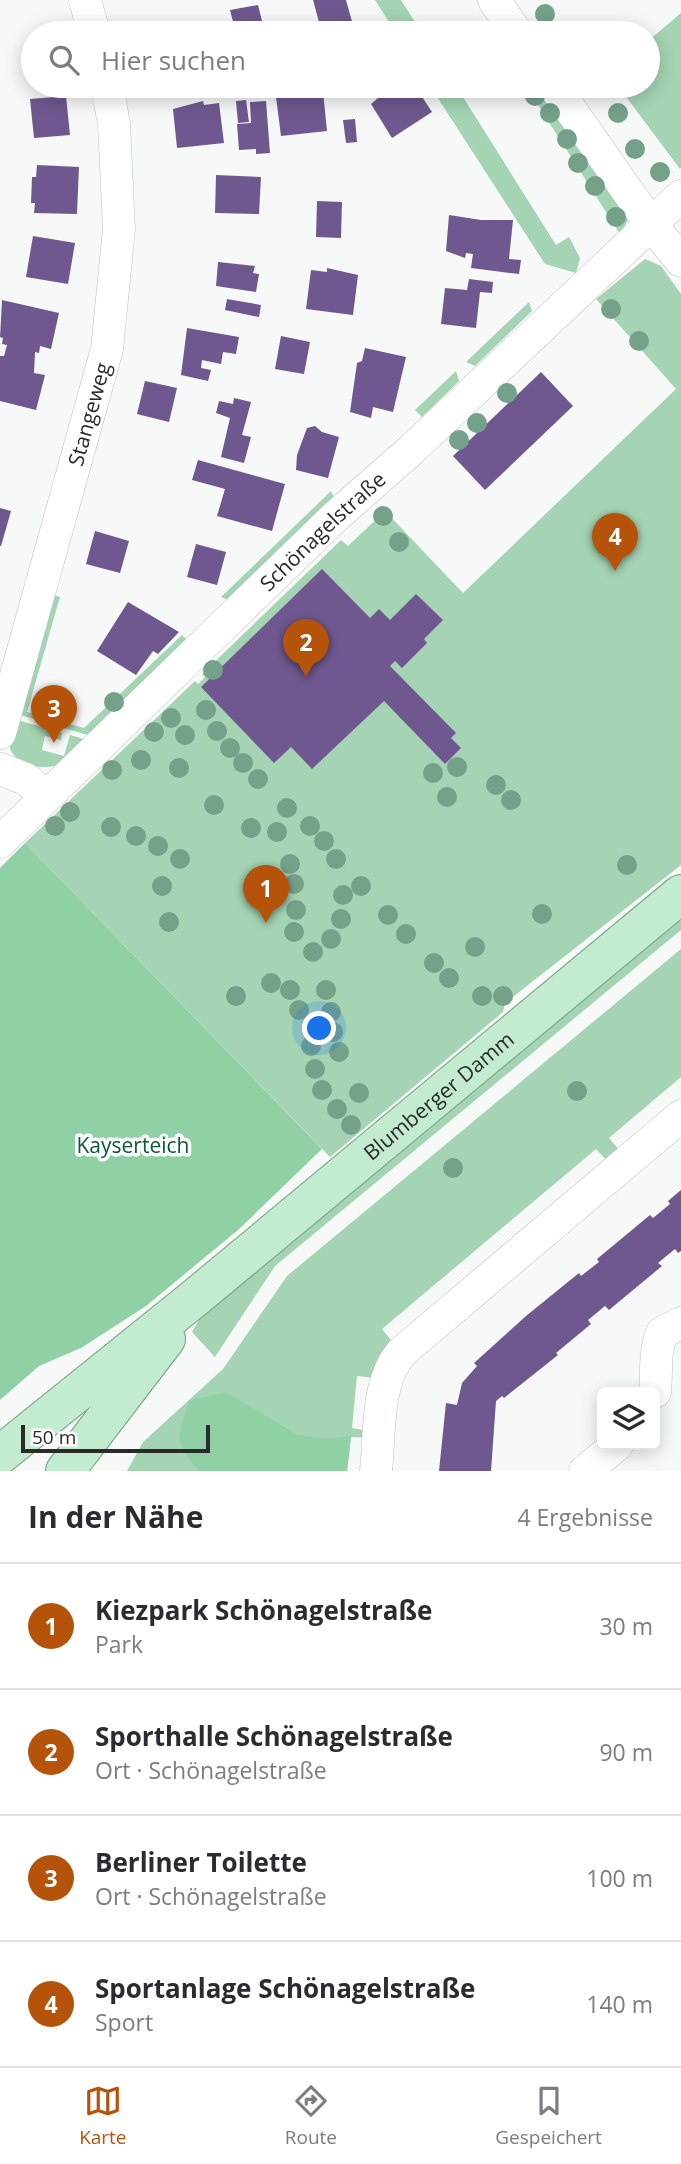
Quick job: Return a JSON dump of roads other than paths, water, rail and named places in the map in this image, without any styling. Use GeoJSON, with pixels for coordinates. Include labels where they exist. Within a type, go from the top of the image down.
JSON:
{"type":"FeatureCollection","features":[{"type":"Feature","properties":{"kind":"main road","name":"Blumberger Damm"},"geometry":{"type":"LineString","coordinates":[[0,1455],[196,1297],[681,894]]}},
{"type":"Feature","properties":{"kind":"main road","name":"Blumberger Damm"},"geometry":{"type":"LineString","coordinates":[[65,1471],[196,1297]]}},
{"type":"Feature","properties":{"kind":"street"},"geometry":{"type":"LineString","coordinates":[[85,0],[91,21]]}},
{"type":"Feature","properties":{"kind":"street"},"geometry":{"type":"LineString","coordinates":[[494,0],[509,21]]}},
{"type":"Feature","properties":{"kind":"street","name":"Stangeweg"},"geometry":{"type":"LineString","coordinates":[[0,733],[107,349],[120,229],[114,124],[109,98]]}},
{"type":"Feature","properties":{"kind":"street"},"geometry":{"type":"LineString","coordinates":[[562,98],[650,223],[681,261]]}},
{"type":"Feature","properties":{"kind":"street"},"geometry":{"type":"LineString","coordinates":[[650,223],[681,196]]}},
{"type":"Feature","properties":{"kind":"street","name":"Schönagelstraße"},"geometry":{"type":"LineString","coordinates":[[0,842],[45,795],[336,516],[422,440],[650,223]]}},
{"type":"Feature","properties":{"kind":"street"},"geometry":{"type":"LineString","coordinates":[[0,769],[26,779],[45,795]]}},
{"type":"Feature","properties":{"kind":"street"},"geometry":{"type":"LineString","coordinates":[[376,1471],[386,1380],[391,1364],[681,1116]]}},
{"type":"Feature","properties":{"kind":"street"},"geometry":{"type":"LineString","coordinates":[[655,1387],[658,1368],[655,1350],[662,1333],[681,1323]]}},
{"type":"Feature","properties":{"kind":"street"},"geometry":{"type":"LineString","coordinates":[[660,1410],[681,1393]]}},
{"type":"Feature","properties":{"kind":"street"},"geometry":{"type":"LineString","coordinates":[[585,1471],[611,1450]]}},
{"type":"Feature","properties":{"kind":"place","name":"Sportanlage Schönagelstraße"},"geometry":{"type":"Point","coordinates":[615,571]}},
{"type":"Feature","properties":{"kind":"place","name":"Sporthalle Schönagelstraße"},"geometry":{"type":"Point","coordinates":[306,677]}},
{"type":"Feature","properties":{"kind":"place","name":"Berliner Toilette"},"geometry":{"type":"Point","coordinates":[54,743]}},
{"type":"Feature","properties":{"kind":"place","name":"Kiezpark Schönagelstraße"},"geometry":{"type":"Point","coordinates":[266,923]}},
{"type":"Feature","properties":{"kind":"park label","name":"Kayserteich"},"geometry":{"type":"Point","coordinates":[133,1145]}}]}
